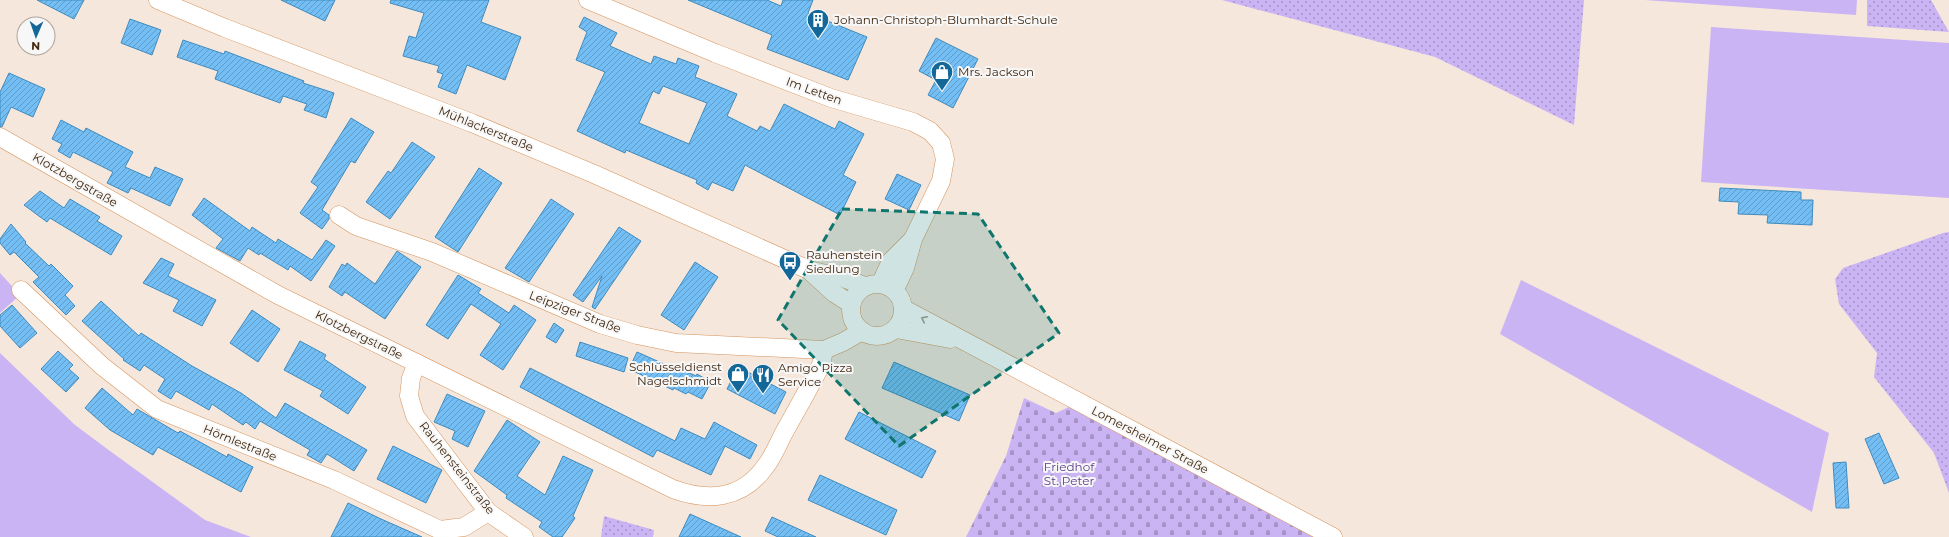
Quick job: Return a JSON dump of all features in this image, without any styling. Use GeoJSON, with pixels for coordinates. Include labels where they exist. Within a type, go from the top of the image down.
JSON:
{"type":"FeatureCollection","features":[{"type":"Feature","properties":{"kind":"street","name":"Mühlackerstraße"},"geometry":{"type":"LineString","coordinates":[[158,0],[218,25],[472,123],[594,174],[809,270],[880,286]]}},
{"type":"Feature","properties":{"kind":"street","name":"Im Letten"},"geometry":{"type":"LineString","coordinates":[[588,0],[715,53],[831,98],[912,122],[930,131],[941,143],[945,159],[941,181],[913,239],[905,268],[880,286]]}},
{"type":"Feature","properties":{"kind":"street","name":"Klotzbergstraße"},"geometry":{"type":"LineString","coordinates":[[0,137],[278,296],[690,496],[713,497],[732,492],[749,484],[766,467],[821,365],[824,350]]}},
{"type":"Feature","properties":{"kind":"street","name":"Leipziger Straße"},"geometry":{"type":"LineString","coordinates":[[339,215],[356,226],[432,252],[600,324],[637,335],[676,343],[824,350]]}},
{"type":"Feature","properties":{"kind":"street","name":"Mühlackerstraße"},"geometry":{"type":"LineString","coordinates":[[809,270],[834,293],[851,304]]}},
{"type":"Feature","properties":{"kind":"street"},"geometry":{"type":"LineString","coordinates":[[880,286],[900,295],[904,309],[903,316],[896,329],[890,333],[875,336],[862,331],[853,319],[851,304],[859,291],[880,286]]}},
{"type":"Feature","properties":{"kind":"street","name":"Hörnlestraße"},"geometry":{"type":"LineString","coordinates":[[21,290],[102,366],[157,409],[334,480],[440,530],[464,527],[488,512]]}},
{"type":"Feature","properties":{"kind":"street","name":"Lomersheimer Straße"},"geometry":{"type":"LineString","coordinates":[[904,309],[936,324],[967,343],[1333,537]]}},
{"type":"Feature","properties":{"kind":"street","name":"Lomersheimer Straße"},"geometry":{"type":"LineString","coordinates":[[896,329],[967,343]]}},
{"type":"Feature","properties":{"kind":"street"},"geometry":{"type":"LineString","coordinates":[[824,350],[843,342],[862,331]]}},
{"type":"Feature","properties":{"kind":"street","name":"Rauhensteinstraße"},"geometry":{"type":"LineString","coordinates":[[417,363],[411,378],[410,396],[415,416],[488,512],[524,537]]}},
{"type":"Feature","properties":{"kind":"highlighted area"},"geometry":{"type":"Polygon","coordinates":[[[842,209],[978,214],[1059,333],[899,446],[778,320],[842,209]]]}},
{"type":"Feature","properties":{"kind":"green space"},"geometry":{"type":"Polygon","coordinates":[[[1222,0],[1584,0],[1574,125],[1435,57],[1222,0]]]}},
{"type":"Feature","properties":{"kind":"green space"},"geometry":{"type":"Polygon","coordinates":[[[1645,0],[1857,0],[1856,15],[1645,0]]]}},
{"type":"Feature","properties":{"kind":"green space"},"geometry":{"type":"Polygon","coordinates":[[[1867,0],[1931,0],[1949,32],[1867,26],[1867,0]]]}},
{"type":"Feature","properties":{"kind":"green space"},"geometry":{"type":"Polygon","coordinates":[[[1711,27],[1949,43],[1949,198],[1701,182],[1711,27]]]}},
{"type":"Feature","properties":{"kind":"green space"},"geometry":{"type":"Polygon","coordinates":[[[1949,232],[1949,493],[1934,453],[1874,377],[1877,353],[1839,304],[1835,279],[1843,268],[1949,232]]]}},
{"type":"Feature","properties":{"kind":"green space"},"geometry":{"type":"Polygon","coordinates":[[[0,273],[20,295],[0,313],[0,273]]]}},
{"type":"Feature","properties":{"kind":"green space"},"geometry":{"type":"Polygon","coordinates":[[[1521,280],[1829,433],[1812,512],[1500,334],[1521,280]]]}},
{"type":"Feature","properties":{"kind":"green space"},"geometry":{"type":"Polygon","coordinates":[[[0,353],[75,425],[110,451],[205,520],[251,537],[0,537],[0,353]]]}},
{"type":"Feature","properties":{"kind":"green space","name":"Friedhof St. Peter"},"geometry":{"type":"Polygon","coordinates":[[[1024,398],[1056,413],[1073,405],[1325,537],[966,537],[1006,456],[1024,398]]]}},
{"type":"Feature","properties":{"kind":"green space"},"geometry":{"type":"Polygon","coordinates":[[[604,516],[654,530],[653,537],[601,537],[604,516]]]}},
{"type":"Feature","properties":{"kind":"building"},"geometry":{"type":"Polygon","coordinates":[[[37,0],[84,0],[74,19],[37,0]]]}},
{"type":"Feature","properties":{"kind":"building"},"geometry":{"type":"Polygon","coordinates":[[[281,0],[335,0],[325,21],[281,0]]]}},
{"type":"Feature","properties":{"kind":"building"},"geometry":{"type":"Polygon","coordinates":[[[391,0],[489,0],[481,22],[521,37],[505,80],[467,65],[456,94],[438,87],[443,74],[437,72],[439,66],[403,56],[409,36],[416,38],[424,13],[390,3],[391,0]]]}},
{"type":"Feature","properties":{"kind":"building","name":"Johann-Christoph-Blumhardt-Schule"},"geometry":{"type":"Polygon","coordinates":[[[688,0],[767,0],[781,6],[783,0],[813,0],[808,13],[867,37],[848,80],[767,49],[772,35],[688,0]]]}},
{"type":"Feature","properties":{"kind":"building"},"geometry":{"type":"Polygon","coordinates":[[[584,17],[617,33],[610,46],[651,64],[654,56],[676,64],[678,58],[699,66],[695,77],[737,94],[727,116],[757,131],[760,126],[770,131],[784,104],[835,129],[839,121],[864,134],[843,175],[856,182],[840,215],[745,165],[733,191],[712,182],[708,190],[696,183],[697,180],[626,150],[625,153],[577,131],[605,72],[576,60],[587,32],[579,27],[584,17]],[[663,86],[659,94],[653,91],[639,123],[689,144],[707,103],[663,86]]]}},
{"type":"Feature","properties":{"kind":"building"},"geometry":{"type":"Polygon","coordinates":[[[130,19],[161,30],[152,55],[121,43],[130,19]]]}},
{"type":"Feature","properties":{"kind":"building"},"geometry":{"type":"Polygon","coordinates":[[[936,38],[978,59],[953,108],[928,95],[936,80],[919,71],[936,38]]]}},
{"type":"Feature","properties":{"kind":"building"},"geometry":{"type":"Polygon","coordinates":[[[183,40],[224,54],[225,51],[304,81],[303,83],[334,93],[326,118],[304,110],[307,104],[283,96],[280,103],[215,79],[218,71],[177,57],[183,40]]]}},
{"type":"Feature","properties":{"kind":"building"},"geometry":{"type":"Polygon","coordinates":[[[9,73],[45,89],[33,117],[11,107],[2,127],[0,127],[0,92],[9,73]]]}},
{"type":"Feature","properties":{"kind":"building"},"geometry":{"type":"Polygon","coordinates":[[[351,118],[374,132],[355,163],[351,161],[322,210],[329,215],[329,219],[322,229],[300,213],[318,187],[311,182],[351,118]]]}},
{"type":"Feature","properties":{"kind":"building"},"geometry":{"type":"Polygon","coordinates":[[[61,120],[84,132],[86,128],[133,152],[125,167],[150,178],[155,167],[183,179],[170,206],[131,188],[128,193],[107,183],[113,172],[73,152],[70,158],[58,151],[62,144],[52,139],[61,120]]]}},
{"type":"Feature","properties":{"kind":"building"},"geometry":{"type":"Polygon","coordinates":[[[412,142],[435,157],[390,219],[366,202],[388,171],[391,173],[412,142]]]}},
{"type":"Feature","properties":{"kind":"building"},"geometry":{"type":"Polygon","coordinates":[[[479,168],[502,183],[458,252],[435,237],[479,168]]]}},
{"type":"Feature","properties":{"kind":"building"},"geometry":{"type":"Polygon","coordinates":[[[897,174],[921,185],[909,210],[885,199],[897,174]]]}},
{"type":"Feature","properties":{"kind":"building"},"geometry":{"type":"Polygon","coordinates":[[[1720,188],[1801,192],[1801,200],[1813,200],[1812,225],[1767,223],[1768,215],[1738,214],[1739,202],[1719,201],[1720,188]]]}},
{"type":"Feature","properties":{"kind":"building"},"geometry":{"type":"Polygon","coordinates":[[[40,191],[64,208],[70,199],[100,217],[97,221],[122,236],[111,255],[50,218],[47,222],[24,205],[40,191]]]}},
{"type":"Feature","properties":{"kind":"building"},"geometry":{"type":"Polygon","coordinates":[[[204,198],[250,231],[252,227],[276,243],[278,239],[312,260],[326,240],[335,246],[311,281],[290,266],[288,270],[260,253],[259,255],[248,248],[240,261],[216,248],[223,239],[192,215],[204,198]]]}},
{"type":"Feature","properties":{"kind":"building"},"geometry":{"type":"Polygon","coordinates":[[[551,199],[574,214],[529,282],[505,268],[551,199]]]}},
{"type":"Feature","properties":{"kind":"building"},"geometry":{"type":"Polygon","coordinates":[[[11,224],[26,242],[25,243],[49,266],[51,264],[73,286],[65,295],[75,306],[66,315],[33,282],[39,277],[14,252],[10,255],[0,243],[0,239],[11,224]]]}},
{"type":"Feature","properties":{"kind":"building"},"geometry":{"type":"Polygon","coordinates":[[[619,227],[641,241],[595,309],[592,307],[602,276],[583,302],[573,295],[619,227]]]}},
{"type":"Feature","properties":{"kind":"building"},"geometry":{"type":"Polygon","coordinates":[[[397,251],[421,267],[385,319],[345,292],[342,296],[329,287],[342,264],[345,266],[347,263],[375,284],[397,251]]]}},
{"type":"Feature","properties":{"kind":"building"},"geometry":{"type":"Polygon","coordinates":[[[161,258],[174,264],[168,276],[216,300],[202,326],[173,311],[179,300],[143,283],[161,258]]]}},
{"type":"Feature","properties":{"kind":"building"},"geometry":{"type":"Polygon","coordinates":[[[695,262],[718,277],[684,330],[661,315],[695,262]]]}},
{"type":"Feature","properties":{"kind":"building"},"geometry":{"type":"Polygon","coordinates":[[[458,275],[481,289],[478,293],[509,313],[514,305],[536,320],[503,370],[480,355],[501,324],[471,304],[448,339],[426,325],[458,275]]]}},
{"type":"Feature","properties":{"kind":"building"},"geometry":{"type":"Polygon","coordinates":[[[101,301],[139,336],[141,333],[192,366],[241,393],[276,418],[285,403],[367,450],[354,471],[327,454],[321,463],[307,455],[310,450],[260,421],[255,429],[246,422],[243,425],[212,404],[209,410],[176,391],[171,399],[158,391],[165,379],[144,365],[140,371],[123,360],[124,359],[82,321],[101,301]]]}},
{"type":"Feature","properties":{"kind":"building"},"geometry":{"type":"Polygon","coordinates":[[[12,305],[37,333],[20,348],[0,326],[0,315],[12,305]]]}},
{"type":"Feature","properties":{"kind":"building"},"geometry":{"type":"Polygon","coordinates":[[[252,310],[280,329],[258,362],[230,343],[252,310]]]}},
{"type":"Feature","properties":{"kind":"building"},"geometry":{"type":"Polygon","coordinates":[[[554,323],[564,330],[556,343],[546,337],[554,323]]]}},
{"type":"Feature","properties":{"kind":"building"},"geometry":{"type":"Polygon","coordinates":[[[300,341],[326,355],[324,359],[366,387],[348,414],[320,396],[323,391],[284,370],[300,341]]]}},
{"type":"Feature","properties":{"kind":"building"},"geometry":{"type":"Polygon","coordinates":[[[580,342],[628,358],[624,372],[576,356],[580,342]]]}},
{"type":"Feature","properties":{"kind":"building"},"geometry":{"type":"Polygon","coordinates":[[[58,351],[73,365],[69,369],[79,378],[66,392],[41,369],[58,351]]]}},
{"type":"Feature","properties":{"kind":"building"},"geometry":{"type":"Polygon","coordinates":[[[637,352],[682,372],[683,370],[696,376],[697,374],[711,382],[702,399],[688,392],[686,394],[674,388],[673,390],[629,369],[637,352]]]}},
{"type":"Feature","properties":{"kind":"building"},"geometry":{"type":"Polygon","coordinates":[[[894,362],[970,395],[959,421],[882,388],[894,362]]]}},
{"type":"Feature","properties":{"kind":"building"},"geometry":{"type":"Polygon","coordinates":[[[738,367],[786,392],[775,414],[727,389],[738,367]]]}},
{"type":"Feature","properties":{"kind":"building"},"geometry":{"type":"Polygon","coordinates":[[[530,368],[675,441],[681,428],[705,439],[714,422],[757,445],[750,459],[725,446],[711,475],[657,450],[653,457],[520,387],[530,368]]]}},
{"type":"Feature","properties":{"kind":"building"},"geometry":{"type":"Polygon","coordinates":[[[102,388],[133,415],[137,409],[178,433],[180,431],[227,457],[228,454],[253,467],[241,492],[158,447],[153,455],[110,430],[85,408],[102,388]]]}},
{"type":"Feature","properties":{"kind":"building"},"geometry":{"type":"Polygon","coordinates":[[[447,394],[485,411],[468,447],[452,439],[455,431],[434,422],[447,394]]]}},
{"type":"Feature","properties":{"kind":"building"},"geometry":{"type":"Polygon","coordinates":[[[859,412],[936,451],[922,478],[845,439],[859,412]]]}},
{"type":"Feature","properties":{"kind":"building"},"geometry":{"type":"Polygon","coordinates":[[[507,420],[540,442],[517,476],[545,495],[563,456],[593,470],[573,516],[575,518],[562,537],[553,537],[539,527],[542,522],[506,498],[507,495],[474,471],[507,420]]]}},
{"type":"Feature","properties":{"kind":"building"},"geometry":{"type":"Polygon","coordinates":[[[1879,433],[1899,478],[1884,484],[1865,439],[1879,433]]]}},
{"type":"Feature","properties":{"kind":"building"},"geometry":{"type":"Polygon","coordinates":[[[393,446],[442,470],[426,503],[377,479],[393,446]]]}},
{"type":"Feature","properties":{"kind":"building"},"geometry":{"type":"Polygon","coordinates":[[[1846,462],[1849,508],[1836,508],[1833,463],[1846,462]]]}},
{"type":"Feature","properties":{"kind":"building"},"geometry":{"type":"Polygon","coordinates":[[[820,475],[897,510],[886,535],[808,500],[820,475]]]}},
{"type":"Feature","properties":{"kind":"building"},"geometry":{"type":"Polygon","coordinates":[[[348,503],[381,519],[422,537],[331,537],[348,503]]]}},
{"type":"Feature","properties":{"kind":"building"},"geometry":{"type":"Polygon","coordinates":[[[690,514],[741,537],[679,537],[690,514]]]}},
{"type":"Feature","properties":{"kind":"building"},"geometry":{"type":"Polygon","coordinates":[[[772,517],[816,537],[778,537],[765,531],[772,517]]]}},
{"type":"Feature","properties":{"kind":"place","name":"Johann-Christoph-Blumhardt-Schule"},"geometry":{"type":"Point","coordinates":[818,40]}},
{"type":"Feature","properties":{"kind":"place","name":"Mrs. Jackson"},"geometry":{"type":"Point","coordinates":[942,92]}},
{"type":"Feature","properties":{"kind":"place","name":"Rauhenstein Siedlung"},"geometry":{"type":"Point","coordinates":[790,282]}},
{"type":"Feature","properties":{"kind":"place","name":"Schlüsseldienst Nagelschmidt"},"geometry":{"type":"Point","coordinates":[738,394]}},
{"type":"Feature","properties":{"kind":"place","name":"Amigo Pizza Service"},"geometry":{"type":"Point","coordinates":[763,394]}}]}
